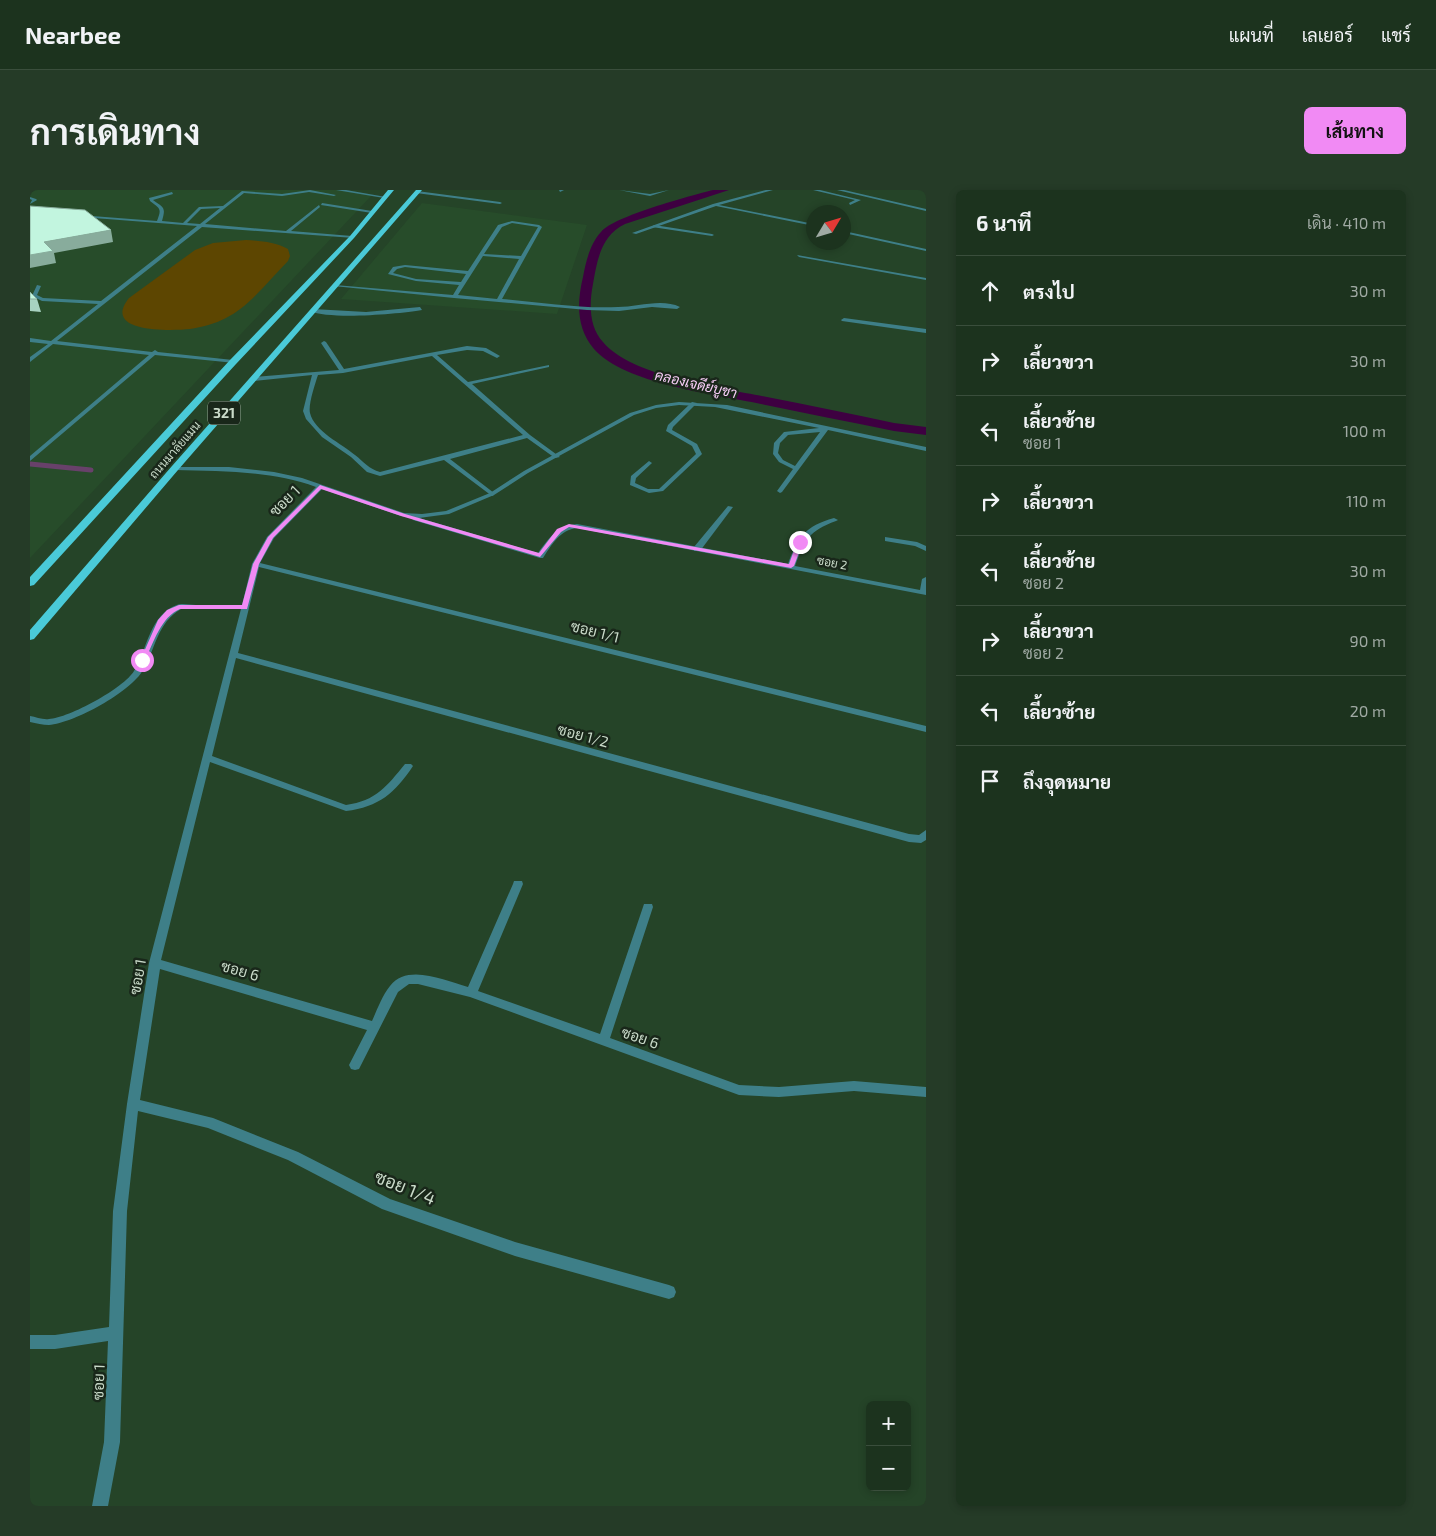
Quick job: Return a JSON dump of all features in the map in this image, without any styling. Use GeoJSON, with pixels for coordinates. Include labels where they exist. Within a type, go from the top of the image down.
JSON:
{"type":"FeatureCollection","features":[{"type":"Feature","properties":{"kind":"highway","name":"ถนนมาลัยแมน"},"geometry":{"type":"LineString","coordinates":[[30,583],[233,362],[352,237],[391,190]]}},
{"type":"Feature","properties":{"kind":"highway","name":"ถนนมาลัยแมน"},"geometry":{"type":"LineString","coordinates":[[30,637],[175,468],[418,191]]}},
{"type":"Feature","properties":{"kind":"street"},"geometry":{"type":"LineString","coordinates":[[30,360],[201,225],[236,194],[246,192],[282,195],[305,191],[336,192],[344,190],[384,197]]}},
{"type":"Feature","properties":{"kind":"street"},"geometry":{"type":"LineString","coordinates":[[621,190],[650,195],[667,190]]}},
{"type":"Feature","properties":{"kind":"street"},"geometry":{"type":"LineString","coordinates":[[634,232],[714,205],[771,190]]}},
{"type":"Feature","properties":{"kind":"street"},"geometry":{"type":"LineString","coordinates":[[815,190],[860,200]]}},
{"type":"Feature","properties":{"kind":"street"},"geometry":{"type":"LineString","coordinates":[[839,190],[926,210]]}},
{"type":"Feature","properties":{"kind":"street"},"geometry":{"type":"LineString","coordinates":[[418,191],[500,203]]}},
{"type":"Feature","properties":{"kind":"street"},"geometry":{"type":"LineString","coordinates":[[159,222],[163,211],[151,198],[172,193]]}},
{"type":"Feature","properties":{"kind":"street"},"geometry":{"type":"LineString","coordinates":[[850,204],[866,197]]}},
{"type":"Feature","properties":{"kind":"street"},"geometry":{"type":"LineString","coordinates":[[30,198],[36,200],[30,203]]}},
{"type":"Feature","properties":{"kind":"street"},"geometry":{"type":"LineString","coordinates":[[288,231],[320,205],[372,212]]}},
{"type":"Feature","properties":{"kind":"street"},"geometry":{"type":"LineString","coordinates":[[714,205],[806,224]]}},
{"type":"Feature","properties":{"kind":"street"},"geometry":{"type":"LineString","coordinates":[[184,224],[200,208],[223,207]]}},
{"type":"Feature","properties":{"kind":"street"},"geometry":{"type":"LineString","coordinates":[[80,216],[352,237]]}},
{"type":"Feature","properties":{"kind":"street"},"geometry":{"type":"LineString","coordinates":[[454,297],[500,226],[504,223],[512,222],[539,226],[498,301]]}},
{"type":"Feature","properties":{"kind":"street"},"geometry":{"type":"LineString","coordinates":[[654,226],[712,235]]}},
{"type":"Feature","properties":{"kind":"street"},"geometry":{"type":"LineString","coordinates":[[851,234],[926,250]]}},
{"type":"Feature","properties":{"kind":"street"},"geometry":{"type":"LineString","coordinates":[[481,255],[523,258]]}},
{"type":"Feature","properties":{"kind":"street"},"geometry":{"type":"LineString","coordinates":[[799,256],[926,279]]}},
{"type":"Feature","properties":{"kind":"street"},"geometry":{"type":"LineString","coordinates":[[462,284],[416,280],[390,274],[395,268],[405,266],[469,272]]}},
{"type":"Feature","properties":{"kind":"street"},"geometry":{"type":"LineString","coordinates":[[405,292],[416,280]]}},
{"type":"Feature","properties":{"kind":"street"},"geometry":{"type":"LineString","coordinates":[[38,286],[34,296],[42,299],[103,303]]}},
{"type":"Feature","properties":{"kind":"street"},"geometry":{"type":"LineString","coordinates":[[335,286],[587,308],[619,310],[652,305],[677,308]]}},
{"type":"Feature","properties":{"kind":"street"},"geometry":{"type":"LineString","coordinates":[[313,311],[350,315],[420,309]]}},
{"type":"Feature","properties":{"kind":"street"},"geometry":{"type":"LineString","coordinates":[[844,320],[926,331]]}},
{"type":"Feature","properties":{"kind":"street"},"geometry":{"type":"LineString","coordinates":[[30,340],[54,341],[233,362]]}},
{"type":"Feature","properties":{"kind":"street"},"geometry":{"type":"LineString","coordinates":[[324,343],[343,370]]}},
{"type":"Feature","properties":{"kind":"street"},"geometry":{"type":"LineString","coordinates":[[253,379],[343,370],[467,348],[477,348],[497,356]]}},
{"type":"Feature","properties":{"kind":"street"},"geometry":{"type":"LineString","coordinates":[[32,455],[155,352]]}},
{"type":"Feature","properties":{"kind":"street"},"geometry":{"type":"LineString","coordinates":[[434,354],[466,384],[528,436],[557,457]]}},
{"type":"Feature","properties":{"kind":"street"},"geometry":{"type":"LineString","coordinates":[[466,384],[547,366]]}},
{"type":"Feature","properties":{"kind":"street"},"geometry":{"type":"LineString","coordinates":[[315,374],[306,411],[309,419],[324,436],[353,456],[369,471],[380,474],[528,436]]}},
{"type":"Feature","properties":{"kind":"street"},"geometry":{"type":"LineString","coordinates":[[175,468],[229,469],[300,479],[403,515],[422,516],[447,513],[492,494],[526,472],[557,457],[632,414],[648,407],[664,404],[694,403],[775,416],[926,449]]}},
{"type":"Feature","properties":{"kind":"street"},"geometry":{"type":"LineString","coordinates":[[648,463],[633,477],[632,484],[653,492],[661,490],[699,454],[695,445],[669,431],[670,426],[694,403]]}},
{"type":"Feature","properties":{"kind":"street"},"geometry":{"type":"LineString","coordinates":[[775,416],[786,433]]}},
{"type":"Feature","properties":{"kind":"street"},"geometry":{"type":"LineString","coordinates":[[797,468],[781,460],[775,453],[777,443],[786,433],[826,428]]}},
{"type":"Feature","properties":{"kind":"street"},"geometry":{"type":"LineString","coordinates":[[780,491],[826,428]]}},
{"type":"Feature","properties":{"kind":"street"},"geometry":{"type":"LineString","coordinates":[[445,458],[492,494]]}},
{"type":"Feature","properties":{"kind":"street","name":"ซอย 1"},"geometry":{"type":"LineString","coordinates":[[100,1506],[112,1442],[120,1211],[133,1104],[155,963],[256,564],[271,537],[320,487]]}},
{"type":"Feature","properties":{"kind":"street"},"geometry":{"type":"LineString","coordinates":[[697,549],[730,507]]}},
{"type":"Feature","properties":{"kind":"street","name":"ซอย 2"},"geometry":{"type":"LineString","coordinates":[[403,515],[540,556],[559,530],[569,526],[791,566],[925,593]]}},
{"type":"Feature","properties":{"kind":"street"},"geometry":{"type":"LineString","coordinates":[[791,566],[800,542],[807,533],[816,525],[834,520]]}},
{"type":"Feature","properties":{"kind":"street"},"geometry":{"type":"LineString","coordinates":[[888,539],[917,544],[926,549]]}},
{"type":"Feature","properties":{"kind":"street","name":"ซอย 1/1"},"geometry":{"type":"LineString","coordinates":[[256,564],[926,728]]}},
{"type":"Feature","properties":{"kind":"street"},"geometry":{"type":"LineString","coordinates":[[925,593],[926,579]]}},
{"type":"Feature","properties":{"kind":"street"},"geometry":{"type":"LineString","coordinates":[[30,719],[50,722],[73,715],[127,684],[139,670],[162,620],[170,611],[179,607],[245,607]]}},
{"type":"Feature","properties":{"kind":"street","name":"ซอย 1/2"},"geometry":{"type":"LineString","coordinates":[[232,654],[909,838],[921,839],[926,834]]}},
{"type":"Feature","properties":{"kind":"street"},"geometry":{"type":"LineString","coordinates":[[208,758],[346,808],[356,807],[381,798],[408,766]]}},
{"type":"Feature","properties":{"kind":"street"},"geometry":{"type":"LineString","coordinates":[[471,993],[518,884]]}},
{"type":"Feature","properties":{"kind":"street"},"geometry":{"type":"LineString","coordinates":[[603,1042],[648,907]]}},
{"type":"Feature","properties":{"kind":"street","name":"ซอย 6"},"geometry":{"type":"LineString","coordinates":[[155,963],[374,1027]]}},
{"type":"Feature","properties":{"kind":"street","name":"ซอย 6"},"geometry":{"type":"LineString","coordinates":[[355,1065],[394,988],[407,980],[418,979],[471,993],[739,1090],[779,1092],[854,1086],[926,1092]]}},
{"type":"Feature","properties":{"kind":"street","name":"ซอย 1/4"},"geometry":{"type":"LineString","coordinates":[[133,1104],[209,1122],[293,1156],[387,1204],[496,1242],[669,1292]]}},
{"type":"Feature","properties":{"kind":"street"},"geometry":{"type":"LineString","coordinates":[[30,1342],[55,1342],[115,1333]]}},
{"type":"Feature","properties":{"kind":"shaded area"},"geometry":{"type":"Polygon","coordinates":[[[30,190],[337,190],[372,195],[30,558],[30,190]]]}},
{"type":"Feature","properties":{"kind":"shaded area"},"geometry":{"type":"Polygon","coordinates":[[[422,203],[587,225],[557,314],[341,299],[422,203]]]}},
{"type":"Feature","properties":{"kind":"shaded area"},"geometry":{"type":"Polygon","coordinates":[[[246,240],[278,245],[288,249],[290,256],[288,261],[259,292],[235,313],[213,324],[180,330],[142,327],[131,324],[124,318],[123,309],[129,298],[195,250],[213,243],[246,240]]]}},
{"type":"Feature","properties":{"kind":"building"},"geometry":{"type":"Polygon","coordinates":[[[30,206],[85,210],[111,230],[44,242],[53,251],[30,255],[30,206]]]}},
{"type":"Feature","properties":{"kind":"building"},"geometry":{"type":"Polygon","coordinates":[[[30,292],[37,299],[30,299],[30,292]]]}},
{"type":"Feature","properties":{"kind":"waterway","name":"คลองเจดีย์บูชา"},"geometry":{"type":"LineString","coordinates":[[724,190],[622,222],[609,229],[598,244],[590,269],[585,295],[585,315],[590,332],[599,346],[612,357],[628,366],[671,381],[894,427],[926,431]]}},
{"type":"Feature","properties":{"kind":"waterway"},"geometry":{"type":"LineString","coordinates":[[30,464],[91,470]]}},
{"type":"Feature","properties":{"kind":"route"},"geometry":{"type":"LineString","coordinates":[[142,660],[162,620],[170,611],[179,607],[245,607],[256,564],[271,537],[320,487],[403,515],[540,556],[559,530],[569,526],[791,566],[800,542]]}}]}
